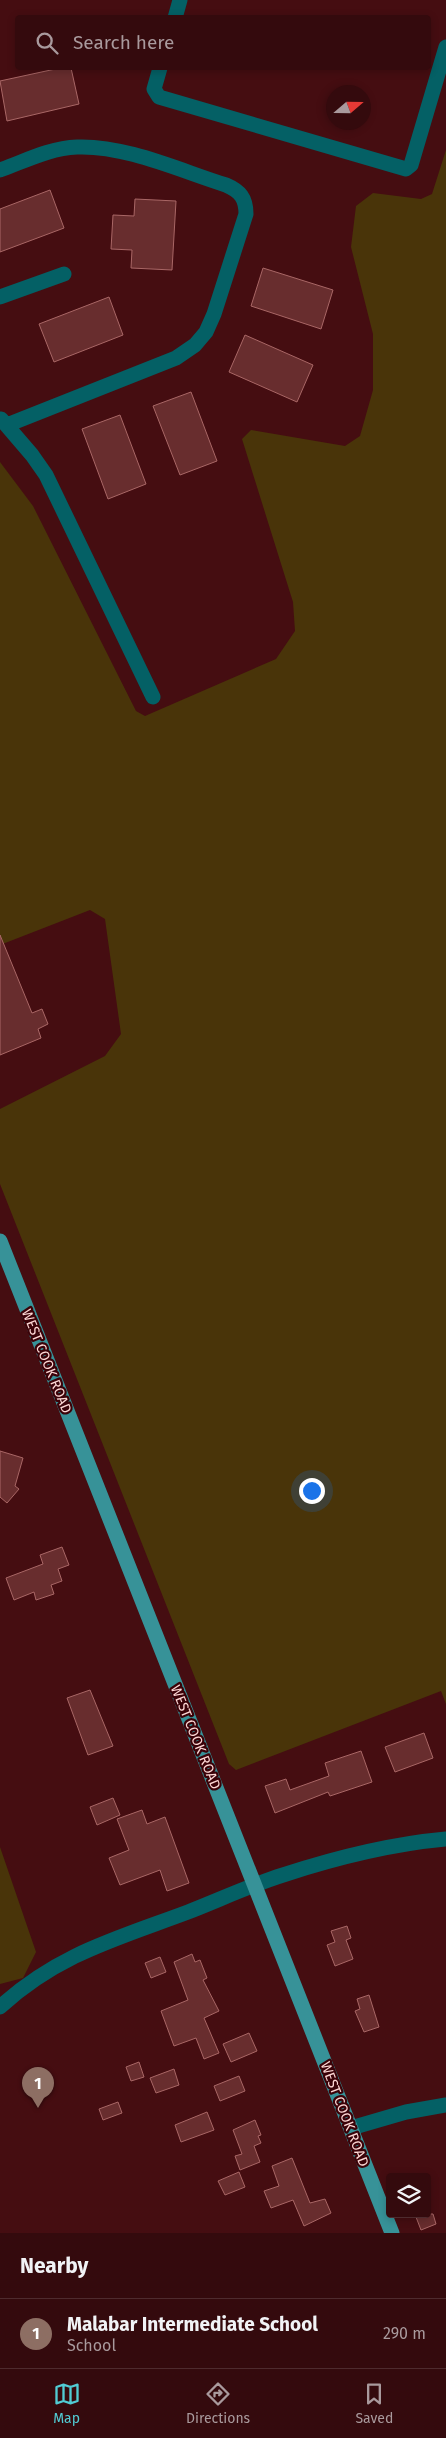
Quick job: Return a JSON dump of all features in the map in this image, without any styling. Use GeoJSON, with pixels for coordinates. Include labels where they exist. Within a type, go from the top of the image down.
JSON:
{"type":"FeatureCollection","features":[{"type":"Feature","properties":{"kind":"main road","name":"WEST COOK ROAD"},"geometry":{"type":"LineString","coordinates":[[0,1241],[392,2233]]}},
{"type":"Feature","properties":{"kind":"street"},"geometry":{"type":"LineString","coordinates":[[176,15],[180,0]]}},
{"type":"Feature","properties":{"kind":"street"},"geometry":{"type":"LineString","coordinates":[[159,70],[154,89],[159,97],[406,169],[411,165],[446,47]]}},
{"type":"Feature","properties":{"kind":"street"},"geometry":{"type":"LineString","coordinates":[[0,170],[44,153],[64,149],[100,149],[128,154],[226,185],[237,190],[246,203],[246,214],[214,314],[206,332],[195,346],[176,358],[3,422],[32,455],[50,482],[153,697]]}},
{"type":"Feature","properties":{"kind":"street"},"geometry":{"type":"LineString","coordinates":[[0,297],[64,274]]}},
{"type":"Feature","properties":{"kind":"street"},"geometry":{"type":"LineString","coordinates":[[0,2007],[22,1987],[43,1972],[84,1950],[282,1875],[360,1854],[446,1840]]}},
{"type":"Feature","properties":{"kind":"street"},"geometry":{"type":"LineString","coordinates":[[351,2128],[406,2112],[446,2105]]}},
{"type":"Feature","properties":{"kind":"shaded area"},"geometry":{"type":"Polygon","coordinates":[[[446,150],[446,1704],[441,1691],[236,1770],[229,1764],[0,1184],[0,1109],[105,1056],[121,1034],[105,919],[90,910],[0,945],[0,462],[33,506],[136,711],[145,716],[276,659],[295,631],[293,602],[242,439],[251,430],[345,446],[360,436],[373,390],[373,334],[351,247],[356,206],[373,193],[421,199],[432,194],[446,150]]]}},
{"type":"Feature","properties":{"kind":"shaded area"},"geometry":{"type":"Polygon","coordinates":[[[0,1847],[36,1952],[23,1978],[0,1984],[0,1847]]]}},
{"type":"Feature","properties":{"kind":"building"},"geometry":{"type":"Polygon","coordinates":[[[51,70],[71,70],[79,104],[7,121],[0,81],[51,70]]]}},
{"type":"Feature","properties":{"kind":"building"},"geometry":{"type":"Polygon","coordinates":[[[50,190],[64,228],[0,252],[0,209],[50,190]]]}},
{"type":"Feature","properties":{"kind":"building"},"geometry":{"type":"Polygon","coordinates":[[[135,199],[176,201],[172,270],[131,268],[132,250],[111,249],[113,215],[134,216],[135,199]]]}},
{"type":"Feature","properties":{"kind":"building"},"geometry":{"type":"Polygon","coordinates":[[[263,268],[333,290],[321,329],[251,306],[263,268]]]}},
{"type":"Feature","properties":{"kind":"building"},"geometry":{"type":"Polygon","coordinates":[[[109,297],[123,335],[54,362],[39,324],[109,297]]]}},
{"type":"Feature","properties":{"kind":"building"},"geometry":{"type":"Polygon","coordinates":[[[245,335],[313,365],[297,402],[229,372],[245,335]]]}},
{"type":"Feature","properties":{"kind":"building"},"geometry":{"type":"Polygon","coordinates":[[[191,392],[217,461],[180,475],[153,406],[191,392]]]}},
{"type":"Feature","properties":{"kind":"building"},"geometry":{"type":"Polygon","coordinates":[[[120,415],[146,484],[108,499],[82,429],[120,415]]]}},
{"type":"Feature","properties":{"kind":"building"},"geometry":{"type":"Polygon","coordinates":[[[0,935],[32,1013],[42,1009],[48,1024],[38,1029],[41,1038],[0,1055],[0,935]]]}},
{"type":"Feature","properties":{"kind":"building"},"geometry":{"type":"Polygon","coordinates":[[[0,1451],[23,1458],[15,1486],[19,1489],[7,1503],[0,1497],[0,1451]]]}},
{"type":"Feature","properties":{"kind":"building"},"geometry":{"type":"Polygon","coordinates":[[[62,1547],[69,1565],[58,1569],[62,1581],[51,1585],[54,1594],[36,1600],[34,1592],[14,1600],[6,1578],[43,1564],[40,1555],[62,1547]]]}},
{"type":"Feature","properties":{"kind":"building"},"geometry":{"type":"Polygon","coordinates":[[[90,1690],[113,1746],[88,1755],[67,1698],[90,1690]]]}},
{"type":"Feature","properties":{"kind":"building"},"geometry":{"type":"Polygon","coordinates":[[[424,1733],[433,1758],[395,1772],[385,1747],[424,1733]]]}},
{"type":"Feature","properties":{"kind":"building"},"geometry":{"type":"Polygon","coordinates":[[[361,1751],[372,1782],[330,1796],[328,1792],[275,1813],[265,1786],[286,1779],[290,1790],[329,1776],[325,1763],[361,1751]]]}},
{"type":"Feature","properties":{"kind":"building"},"geometry":{"type":"Polygon","coordinates":[[[113,1798],[120,1815],[97,1825],[90,1807],[113,1798]]]}},
{"type":"Feature","properties":{"kind":"building"},"geometry":{"type":"Polygon","coordinates":[[[142,1810],[147,1824],[165,1817],[189,1883],[167,1891],[160,1870],[120,1885],[109,1858],[129,1850],[117,1819],[142,1810]]]}},
{"type":"Feature","properties":{"kind":"building"},"geometry":{"type":"Polygon","coordinates":[[[347,1926],[351,1938],[346,1940],[353,1959],[335,1966],[327,1945],[335,1942],[331,1931],[347,1926]]]}},
{"type":"Feature","properties":{"kind":"building"},"geometry":{"type":"Polygon","coordinates":[[[192,1954],[195,1962],[200,1960],[207,1978],[203,1980],[219,2011],[204,2018],[219,2053],[204,2059],[196,2038],[174,2046],[161,2011],[188,2000],[174,1962],[192,1954]]]}},
{"type":"Feature","properties":{"kind":"building"},"geometry":{"type":"Polygon","coordinates":[[[160,1957],[166,1972],[151,1978],[145,1963],[160,1957]]]}},
{"type":"Feature","properties":{"kind":"building"},"geometry":{"type":"Polygon","coordinates":[[[369,1995],[379,2027],[364,2032],[355,2011],[360,2009],[357,1999],[369,1995]]]}},
{"type":"Feature","properties":{"kind":"building"},"geometry":{"type":"Polygon","coordinates":[[[249,2033],[257,2051],[231,2062],[223,2044],[249,2033]]]}},
{"type":"Feature","properties":{"kind":"building"},"geometry":{"type":"Polygon","coordinates":[[[139,2062],[144,2077],[131,2081],[126,2067],[139,2062]]]}},
{"type":"Feature","properties":{"kind":"building"},"geometry":{"type":"Polygon","coordinates":[[[174,2069],[179,2085],[156,2093],[150,2078],[174,2069]]]}},
{"type":"Feature","properties":{"kind":"building"},"geometry":{"type":"Polygon","coordinates":[[[239,2076],[245,2091],[220,2101],[214,2086],[239,2076]]]}},
{"type":"Feature","properties":{"kind":"building"},"geometry":{"type":"Polygon","coordinates":[[[118,2102],[122,2113],[103,2120],[99,2109],[118,2102]]]}},
{"type":"Feature","properties":{"kind":"building"},"geometry":{"type":"Polygon","coordinates":[[[207,2112],[214,2130],[181,2142],[175,2125],[207,2112]]]}},
{"type":"Feature","properties":{"kind":"building"},"geometry":{"type":"Polygon","coordinates":[[[255,2120],[261,2135],[258,2136],[261,2143],[254,2146],[260,2162],[240,2170],[235,2156],[242,2154],[233,2130],[255,2120]]]}},
{"type":"Feature","properties":{"kind":"building"},"geometry":{"type":"Polygon","coordinates":[[[292,2158],[310,2203],[325,2199],[331,2213],[304,2226],[293,2200],[271,2208],[264,2191],[279,2186],[272,2166],[292,2158]]]}},
{"type":"Feature","properties":{"kind":"building"},"geometry":{"type":"Polygon","coordinates":[[[239,2172],[245,2187],[225,2195],[218,2181],[239,2172]]]}},
{"type":"Feature","properties":{"kind":"building"},"geometry":{"type":"Polygon","coordinates":[[[431,2214],[433,2214],[436,2224],[421,2230],[416,2218],[431,2218],[431,2214]]]}},
{"type":"Feature","properties":{"kind":"place","name":"Malabar Intermediate School"},"geometry":{"type":"Point","coordinates":[38,2108]}}]}
